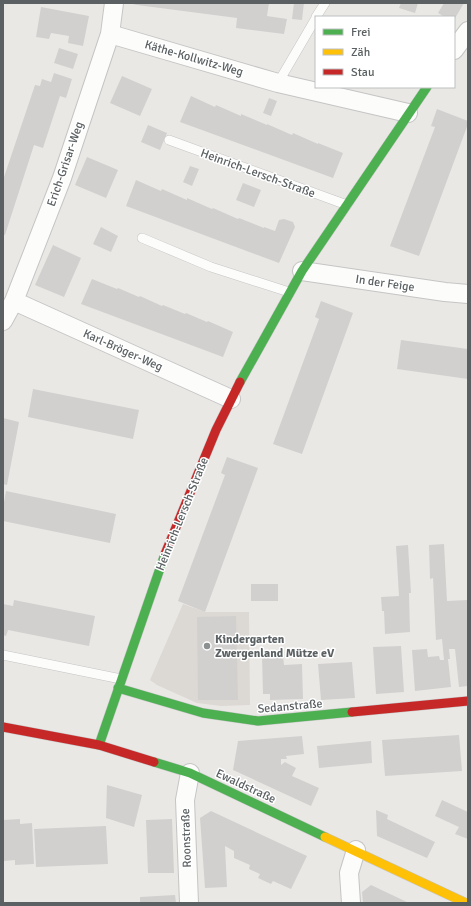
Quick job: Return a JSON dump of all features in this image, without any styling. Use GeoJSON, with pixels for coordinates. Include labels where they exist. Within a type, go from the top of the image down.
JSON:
{"type":"FeatureCollection","features":[{"type":"Feature","properties":{"kind":"street","name":"Erich-Grisar-Weg"},"geometry":{"type":"LineString","coordinates":[[3,321],[14,301],[62,178],[110,34],[114,3]]}},
{"type":"Feature","properties":{"kind":"street"},"geometry":{"type":"LineString","coordinates":[[455,49],[468,31]]}},
{"type":"Feature","properties":{"kind":"street","name":"Käthe-Kollwitz-Weg"},"geometry":{"type":"LineString","coordinates":[[110,34],[278,83],[408,113]]}},
{"type":"Feature","properties":{"kind":"street","name":"Heinrich-Lersch-Straße"},"geometry":{"type":"LineString","coordinates":[[99,745],[162,562],[216,430],[231,399],[302,271],[426,88]]}},
{"type":"Feature","properties":{"kind":"street","name":"In der Feige"},"geometry":{"type":"LineString","coordinates":[[302,271],[468,294]]}},
{"type":"Feature","properties":{"kind":"street","name":"Karl-Bröger-Weg"},"geometry":{"type":"LineString","coordinates":[[14,301],[231,399]]}},
{"type":"Feature","properties":{"kind":"street","name":"Sedanstraße"},"geometry":{"type":"LineString","coordinates":[[118,688],[203,714],[258,721],[468,701]]}},
{"type":"Feature","properties":{"kind":"street","name":"Ewaldstraße"},"geometry":{"type":"LineString","coordinates":[[3,727],[99,745],[190,773],[466,903]]}},
{"type":"Feature","properties":{"kind":"street","name":"Roonstraße"},"geometry":{"type":"LineString","coordinates":[[189,903],[185,800],[190,773]]}},
{"type":"Feature","properties":{"kind":"street"},"geometry":{"type":"LineString","coordinates":[[351,903],[349,873],[356,850]]}},
{"type":"Feature","properties":{"kind":"lane"},"geometry":{"type":"LineString","coordinates":[[317,16],[325,3]]}},
{"type":"Feature","properties":{"kind":"lane"},"geometry":{"type":"LineString","coordinates":[[278,83],[315,19]]}},
{"type":"Feature","properties":{"kind":"lane","name":"Heinrich-Lersch-Straße"},"geometry":{"type":"LineString","coordinates":[[169,140],[347,204]]}},
{"type":"Feature","properties":{"kind":"lane"},"geometry":{"type":"LineString","coordinates":[[142,238],[211,267],[289,292]]}},
{"type":"Feature","properties":{"kind":"lane"},"geometry":{"type":"LineString","coordinates":[[3,655],[121,679]]}},
{"type":"Feature","properties":{"kind":"shaded area","name":"Kindergarten Zwergenland Mütze eV"},"geometry":{"type":"Polygon","coordinates":[[[183,604],[205,612],[249,612],[250,705],[221,706],[197,703],[157,685],[150,680],[183,604]]]}},
{"type":"Feature","properties":{"kind":"building"},"geometry":{"type":"Polygon","coordinates":[[[128,3],[269,3],[267,16],[287,19],[284,34],[236,28],[237,18],[128,3]]]}},
{"type":"Feature","properties":{"kind":"building"},"geometry":{"type":"Polygon","coordinates":[[[294,3],[304,3],[302,20],[292,19],[294,3]]]}},
{"type":"Feature","properties":{"kind":"building"},"geometry":{"type":"Polygon","coordinates":[[[401,3],[418,3],[415,13],[399,8],[401,3]]]}},
{"type":"Feature","properties":{"kind":"building"},"geometry":{"type":"Polygon","coordinates":[[[444,3],[464,3],[455,18],[455,16],[443,16],[438,13],[444,3]]]}},
{"type":"Feature","properties":{"kind":"building"},"geometry":{"type":"Polygon","coordinates":[[[41,7],[89,16],[83,46],[68,43],[69,36],[51,33],[49,39],[36,37],[41,7]]]}},
{"type":"Feature","properties":{"kind":"building"},"geometry":{"type":"Polygon","coordinates":[[[59,48],[78,54],[73,69],[54,63],[59,48]]]}},
{"type":"Feature","properties":{"kind":"building"},"geometry":{"type":"Polygon","coordinates":[[[54,73],[72,79],[66,98],[60,96],[43,148],[34,145],[5,235],[3,234],[3,177],[35,85],[40,86],[42,79],[51,82],[54,73]]]}},
{"type":"Feature","properties":{"kind":"building"},"geometry":{"type":"Polygon","coordinates":[[[122,76],[152,89],[140,116],[110,103],[122,76]]]}},
{"type":"Feature","properties":{"kind":"building"},"geometry":{"type":"Polygon","coordinates":[[[191,96],[215,107],[216,105],[241,116],[241,114],[292,135],[293,133],[343,153],[333,178],[180,122],[191,96]]]}},
{"type":"Feature","properties":{"kind":"building"},"geometry":{"type":"Polygon","coordinates":[[[269,98],[277,101],[271,116],[263,113],[269,98]]]}},
{"type":"Feature","properties":{"kind":"building"},"geometry":{"type":"Polygon","coordinates":[[[437,109],[468,121],[468,124],[419,256],[390,246],[435,127],[431,126],[437,109]]]}},
{"type":"Feature","properties":{"kind":"building"},"geometry":{"type":"Polygon","coordinates":[[[148,125],[167,133],[160,150],[141,142],[148,125]]]}},
{"type":"Feature","properties":{"kind":"building"},"geometry":{"type":"Polygon","coordinates":[[[87,157],[118,170],[106,198],[75,185],[87,157]]]}},
{"type":"Feature","properties":{"kind":"building"},"geometry":{"type":"Polygon","coordinates":[[[190,166],[199,169],[192,186],[183,182],[190,166]]]}},
{"type":"Feature","properties":{"kind":"building"},"geometry":{"type":"Polygon","coordinates":[[[136,180],[161,191],[162,189],[187,200],[187,198],[264,228],[275,231],[279,220],[284,219],[293,222],[295,227],[279,263],[126,206],[136,180]]]}},
{"type":"Feature","properties":{"kind":"building"},"geometry":{"type":"Polygon","coordinates":[[[243,183],[261,190],[254,207],[236,200],[243,183]]]}},
{"type":"Feature","properties":{"kind":"building"},"geometry":{"type":"Polygon","coordinates":[[[101,227],[118,236],[111,252],[93,244],[101,227]]]}},
{"type":"Feature","properties":{"kind":"building"},"geometry":{"type":"Polygon","coordinates":[[[53,245],[81,258],[64,297],[35,285],[53,245]]]}},
{"type":"Feature","properties":{"kind":"building"},"geometry":{"type":"Polygon","coordinates":[[[92,279],[139,297],[140,296],[162,306],[163,305],[185,314],[186,313],[207,322],[208,321],[233,332],[223,357],[81,304],[92,279]]]}},
{"type":"Feature","properties":{"kind":"building"},"geometry":{"type":"Polygon","coordinates":[[[321,301],[353,313],[302,454],[273,444],[319,319],[315,317],[321,301]]]}},
{"type":"Feature","properties":{"kind":"building"},"geometry":{"type":"Polygon","coordinates":[[[401,340],[468,349],[468,379],[397,369],[401,340]]]}},
{"type":"Feature","properties":{"kind":"building"},"geometry":{"type":"Polygon","coordinates":[[[33,389],[139,410],[133,439],[28,417],[33,389]]]}},
{"type":"Feature","properties":{"kind":"building"},"geometry":{"type":"Polygon","coordinates":[[[3,418],[19,422],[7,485],[3,484],[3,418]]]}},
{"type":"Feature","properties":{"kind":"building"},"geometry":{"type":"Polygon","coordinates":[[[227,457],[258,468],[205,612],[178,601],[225,475],[221,473],[227,457]]]}},
{"type":"Feature","properties":{"kind":"building"},"geometry":{"type":"Polygon","coordinates":[[[6,491],[116,514],[110,543],[3,521],[3,508],[6,491]]]}},
{"type":"Feature","properties":{"kind":"building"},"geometry":{"type":"Polygon","coordinates":[[[444,544],[447,601],[467,600],[468,686],[459,687],[455,649],[449,649],[450,659],[448,659],[451,687],[415,691],[412,650],[427,649],[428,657],[439,656],[440,660],[444,660],[442,639],[436,640],[433,578],[430,579],[429,545],[444,544]]]}},
{"type":"Feature","properties":{"kind":"building"},"geometry":{"type":"Polygon","coordinates":[[[408,545],[411,593],[409,593],[410,632],[385,634],[384,611],[382,611],[381,597],[399,596],[396,546],[408,545]]]}},
{"type":"Feature","properties":{"kind":"building"},"geometry":{"type":"Polygon","coordinates":[[[251,584],[278,584],[278,601],[251,601],[251,584]]]}},
{"type":"Feature","properties":{"kind":"building"},"geometry":{"type":"Polygon","coordinates":[[[14,600],[95,616],[89,646],[8,630],[6,636],[3,635],[3,604],[13,606],[14,600]]]}},
{"type":"Feature","properties":{"kind":"building"},"geometry":{"type":"Polygon","coordinates":[[[236,616],[238,700],[198,700],[197,617],[236,616]]]}},
{"type":"Feature","properties":{"kind":"building"},"geometry":{"type":"Polygon","coordinates":[[[401,646],[404,692],[376,694],[373,647],[401,646]]]}},
{"type":"Feature","properties":{"kind":"building"},"geometry":{"type":"Polygon","coordinates":[[[283,655],[284,665],[302,664],[303,699],[270,700],[270,694],[263,694],[262,656],[283,655]]]}},
{"type":"Feature","properties":{"kind":"building"},"geometry":{"type":"Polygon","coordinates":[[[352,662],[355,698],[321,700],[318,664],[352,662]]]}},
{"type":"Feature","properties":{"kind":"building"},"geometry":{"type":"Polygon","coordinates":[[[459,735],[462,771],[385,776],[382,740],[459,735]]]}},
{"type":"Feature","properties":{"kind":"building"},"geometry":{"type":"Polygon","coordinates":[[[302,736],[304,754],[286,756],[287,759],[281,759],[281,765],[285,762],[296,768],[292,776],[319,788],[311,806],[233,770],[238,741],[302,736]]]}},
{"type":"Feature","properties":{"kind":"building"},"geometry":{"type":"Polygon","coordinates":[[[371,741],[372,763],[319,768],[317,746],[371,741]]]}},
{"type":"Feature","properties":{"kind":"building"},"geometry":{"type":"Polygon","coordinates":[[[107,785],[142,795],[134,827],[106,818],[107,785]]]}},
{"type":"Feature","properties":{"kind":"building"},"geometry":{"type":"Polygon","coordinates":[[[442,800],[468,812],[468,839],[455,834],[459,827],[435,816],[442,800]]]}},
{"type":"Feature","properties":{"kind":"building"},"geometry":{"type":"Polygon","coordinates":[[[376,810],[388,815],[387,819],[435,842],[427,858],[377,836],[376,810]]]}},
{"type":"Feature","properties":{"kind":"building"},"geometry":{"type":"Polygon","coordinates":[[[211,811],[307,856],[291,889],[273,881],[271,884],[258,878],[260,874],[249,869],[250,865],[234,858],[234,851],[225,846],[227,887],[205,888],[200,818],[211,811]]]}},
{"type":"Feature","properties":{"kind":"building"},"geometry":{"type":"Polygon","coordinates":[[[20,819],[20,824],[32,823],[34,864],[15,865],[15,860],[4,861],[3,858],[3,820],[20,819]]]}},
{"type":"Feature","properties":{"kind":"building"},"geometry":{"type":"Polygon","coordinates":[[[172,819],[174,873],[148,873],[146,820],[172,819]]]}},
{"type":"Feature","properties":{"kind":"building"},"geometry":{"type":"Polygon","coordinates":[[[106,826],[108,864],[36,867],[34,829],[106,826]]]}},
{"type":"Feature","properties":{"kind":"building"},"geometry":{"type":"Polygon","coordinates":[[[371,885],[409,903],[363,903],[362,892],[371,885]]]}},
{"type":"Feature","properties":{"kind":"building"},"geometry":{"type":"Polygon","coordinates":[[[175,895],[176,903],[140,903],[140,897],[175,895]]]}},
{"type":"Feature","properties":{"kind":"traffic: fast"},"geometry":{"type":"LineString","coordinates":[[240,382],[302,271],[426,88]]}},
{"type":"Feature","properties":{"kind":"traffic: fast"},"geometry":{"type":"LineString","coordinates":[[99,745],[165,554]]}},
{"type":"Feature","properties":{"kind":"traffic: fast"},"geometry":{"type":"LineString","coordinates":[[118,688],[203,713],[258,721],[352,712]]}},
{"type":"Feature","properties":{"kind":"traffic: fast"},"geometry":{"type":"LineString","coordinates":[[154,762],[190,773],[325,837]]}},
{"type":"Feature","properties":{"kind":"traffic: slow"},"geometry":{"type":"LineString","coordinates":[[325,837],[466,903]]}},
{"type":"Feature","properties":{"kind":"traffic: jam"},"geometry":{"type":"LineString","coordinates":[[165,554],[216,430],[240,382]]}},
{"type":"Feature","properties":{"kind":"traffic: jam"},"geometry":{"type":"LineString","coordinates":[[352,712],[468,701]]}},
{"type":"Feature","properties":{"kind":"traffic: jam"},"geometry":{"type":"LineString","coordinates":[[3,727],[99,745],[154,762]]}},
{"type":"Feature","properties":{"kind":"place","name":"Kindergarten Zwergenland Mütze eV"},"geometry":{"type":"Point","coordinates":[207,646]}}]}
